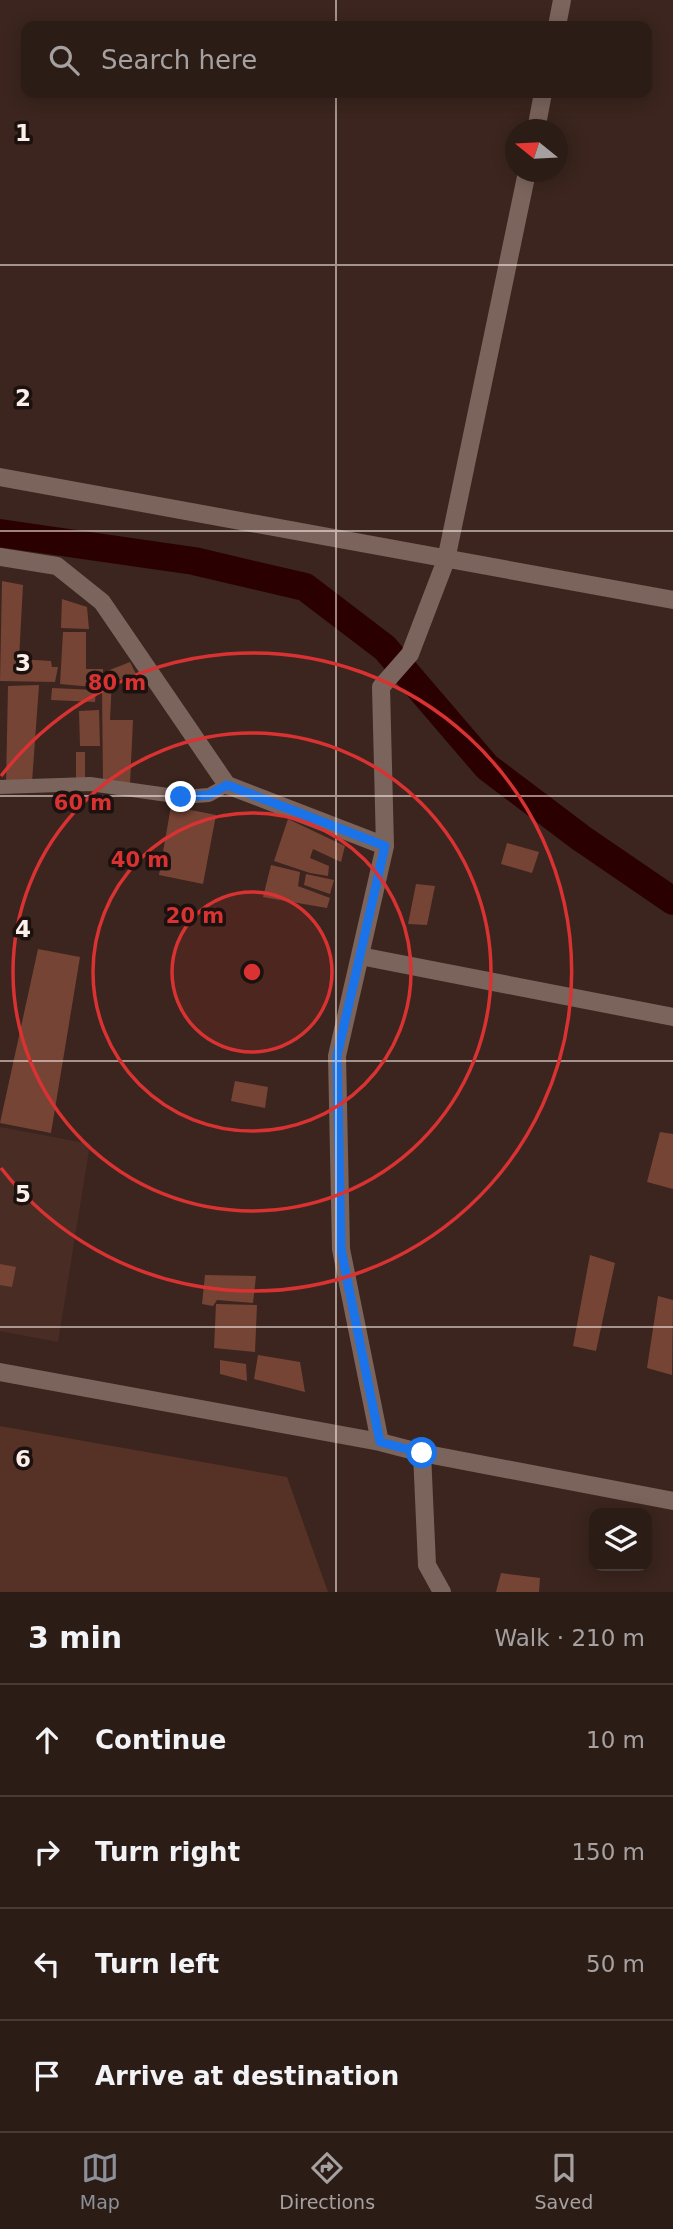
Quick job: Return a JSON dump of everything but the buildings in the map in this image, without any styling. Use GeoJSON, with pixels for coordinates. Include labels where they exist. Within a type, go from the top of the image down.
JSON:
{"type":"FeatureCollection","features":[{"type":"Feature","properties":{"kind":"street"},"geometry":{"type":"LineString","coordinates":[[558,21],[562,0]]}},
{"type":"Feature","properties":{"kind":"street"},"geometry":{"type":"LineString","coordinates":[[538,119],[542,98]]}},
{"type":"Feature","properties":{"kind":"street"},"geometry":{"type":"LineString","coordinates":[[380,1442],[341,1249],[337,1056],[385,846],[381,687],[410,654],[446,560],[525,182]]}},
{"type":"Feature","properties":{"kind":"street"},"geometry":{"type":"LineString","coordinates":[[0,477],[673,600]]}},
{"type":"Feature","properties":{"kind":"street"},"geometry":{"type":"LineString","coordinates":[[0,557],[57,566],[102,602],[227,785],[385,846]]}},
{"type":"Feature","properties":{"kind":"street"},"geometry":{"type":"LineString","coordinates":[[360,956],[673,1017]]}},
{"type":"Feature","properties":{"kind":"street"},"geometry":{"type":"LineString","coordinates":[[0,1372],[380,1442],[422,1453],[673,1501]]}},
{"type":"Feature","properties":{"kind":"street"},"geometry":{"type":"LineString","coordinates":[[422,1453],[426,1565],[442,1592]]}},
{"type":"Feature","properties":{"kind":"lane"},"geometry":{"type":"LineString","coordinates":[[0,788],[90,784],[181,797],[209,795],[227,785]]}},
{"type":"Feature","properties":{"kind":"shaded area"},"geometry":{"type":"Polygon","coordinates":[[[0,1127],[90,1144],[58,1342],[0,1331],[0,1127]]]}},
{"type":"Feature","properties":{"kind":"shaded area"},"geometry":{"type":"Polygon","coordinates":[[[0,1426],[287,1477],[328,1592],[0,1592],[0,1426]]]}},
{"type":"Feature","properties":{"kind":"waterway"},"geometry":{"type":"LineString","coordinates":[[0,533],[194,561],[305,587],[385,648],[487,767],[581,838],[673,901]]}},
{"type":"Feature","properties":{"kind":"route"},"geometry":{"type":"LineString","coordinates":[[181,797],[209,795],[227,785],[385,846],[337,1056],[341,1249],[380,1442],[422,1453]]}}]}
